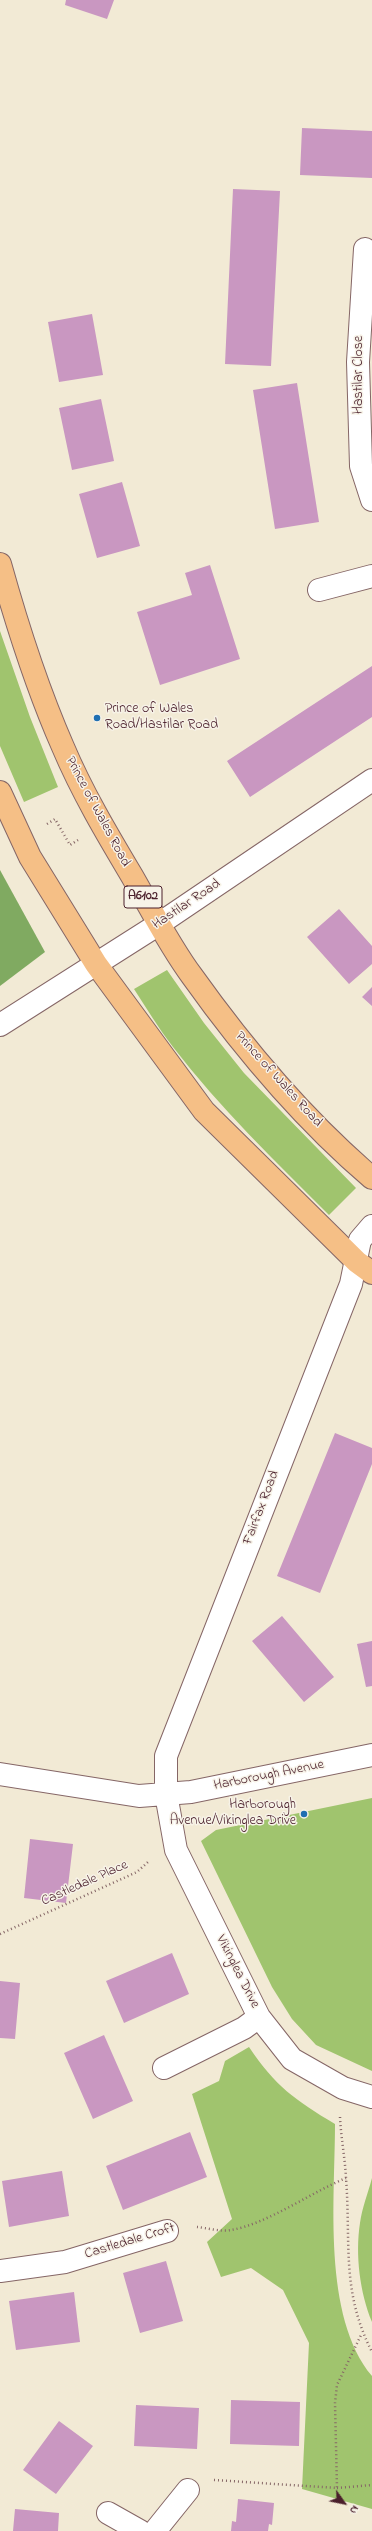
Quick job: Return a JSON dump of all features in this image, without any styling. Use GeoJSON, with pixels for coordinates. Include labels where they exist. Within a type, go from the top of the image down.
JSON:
{"type":"FeatureCollection","features":[{"type":"Feature","properties":{"kind":"highway","name":"Prince of Wales Road"},"geometry":{"type":"LineString","coordinates":[[0,564],[29,660],[62,746],[102,826],[159,924],[191,975],[263,1067],[304,1111],[372,1178]]}},
{"type":"Feature","properties":{"kind":"highway"},"geometry":{"type":"LineString","coordinates":[[0,792],[30,857],[96,964],[204,1111],[364,1267]]}},
{"type":"Feature","properties":{"kind":"street","name":"Hastilar Close"},"geometry":{"type":"LineString","coordinates":[[365,249],[358,362],[361,466],[372,500]]}},
{"type":"Feature","properties":{"kind":"street"},"geometry":{"type":"LineString","coordinates":[[319,590],[372,576]]}},
{"type":"Feature","properties":{"kind":"street","name":"Hastilar Road"},"geometry":{"type":"LineString","coordinates":[[0,1025],[159,924],[372,780]]}},
{"type":"Feature","properties":{"kind":"street","name":"Fairfax Road"},"geometry":{"type":"LineString","coordinates":[[166,1794],[166,1756],[351,1284],[364,1267],[360,1240],[372,1226]]}},
{"type":"Feature","properties":{"kind":"street","name":"Harborough Avenue"},"geometry":{"type":"LineString","coordinates":[[0,1774],[139,1796],[191,1792],[372,1755]]}},
{"type":"Feature","properties":{"kind":"street","name":"Vikinglea Drive"},"geometry":{"type":"LineString","coordinates":[[166,1794],[176,1850],[259,2017],[292,2059],[338,2086],[372,2097]]}},
{"type":"Feature","properties":{"kind":"street"},"geometry":{"type":"LineString","coordinates":[[164,2068],[244,2028],[259,2017]]}},
{"type":"Feature","properties":{"kind":"street","name":"Castledale Croft"},"geometry":{"type":"LineString","coordinates":[[0,2271],[65,2262],[167,2231]]}},
{"type":"Feature","properties":{"kind":"street"},"geometry":{"type":"LineString","coordinates":[[156,2531],[188,2490]]}},
{"type":"Feature","properties":{"kind":"street"},"geometry":{"type":"LineString","coordinates":[[108,2512],[140,2531]]}},
{"type":"Feature","properties":{"kind":"path"},"geometry":{"type":"LineString","coordinates":[[44,826],[55,819],[70,845],[82,838]]}},
{"type":"Feature","properties":{"kind":"path","name":"Castledale Place"},"geometry":{"type":"LineString","coordinates":[[0,1934],[137,1872],[155,1857],[176,1850]]}},
{"type":"Feature","properties":{"kind":"path"},"geometry":{"type":"LineString","coordinates":[[338,2086],[346,2178],[348,2276],[362,2333],[372,2352]]}},
{"type":"Feature","properties":{"kind":"path","name":"Castledale Croft"},"geometry":{"type":"LineString","coordinates":[[167,2231],[183,2226],[230,2231],[264,2219],[312,2193],[346,2178]]}},
{"type":"Feature","properties":{"kind":"path"},"geometry":{"type":"LineString","coordinates":[[337,2488],[335,2403],[337,2385],[362,2333]]}},
{"type":"Feature","properties":{"kind":"path"},"geometry":{"type":"LineString","coordinates":[[188,2490],[210,2480],[337,2488],[372,2485]]}},
{"type":"Feature","properties":{"kind":"green space"},"geometry":{"type":"Polygon","coordinates":[[[0,631],[30,717],[58,787],[24,802],[0,746],[0,631]]]}},
{"type":"Feature","properties":{"kind":"green space"},"geometry":{"type":"Polygon","coordinates":[[[0,870],[45,952],[0,986],[0,870]]]}},
{"type":"Feature","properties":{"kind":"green space"},"geometry":{"type":"Polygon","coordinates":[[[167,970],[204,1023],[244,1073],[356,1188],[329,1215],[288,1175],[229,1113],[191,1070],[153,1019],[134,989],[167,970]]]}},
{"type":"Feature","properties":{"kind":"green space"},"geometry":{"type":"Polygon","coordinates":[[[372,1798],[372,2071],[316,2045],[292,2019],[272,1987],[201,1841],[216,1830],[372,1798]]]}},
{"type":"Feature","properties":{"kind":"green space"},"geometry":{"type":"Polygon","coordinates":[[[249,2047],[268,2072],[287,2091],[308,2107],[335,2124],[334,2220],[338,2289],[345,2322],[356,2351],[372,2376],[372,2509],[302,2489],[309,2343],[283,2290],[251,2268],[221,2277],[207,2242],[232,2219],[192,2094],[219,2081],[225,2061],[249,2047]]]}},
{"type":"Feature","properties":{"kind":"green space"},"geometry":{"type":"Polygon","coordinates":[[[372,2178],[372,2322],[364,2299],[358,2261],[358,2248],[361,2217],[372,2178]]]}},
{"type":"Feature","properties":{"kind":"building"},"geometry":{"type":"Polygon","coordinates":[[[66,0],[114,0],[107,19],[65,5],[66,0]]]}},
{"type":"Feature","properties":{"kind":"building"},"geometry":{"type":"Polygon","coordinates":[[[302,128],[372,131],[372,178],[300,175],[302,128]]]}},
{"type":"Feature","properties":{"kind":"building"},"geometry":{"type":"Polygon","coordinates":[[[233,189],[280,191],[271,366],[225,364],[233,189]]]}},
{"type":"Feature","properties":{"kind":"building"},"geometry":{"type":"Polygon","coordinates":[[[92,314],[103,375],[59,382],[48,322],[92,314]]]}},
{"type":"Feature","properties":{"kind":"building"},"geometry":{"type":"Polygon","coordinates":[[[297,383],[319,522],[275,529],[253,390],[297,383]]]}},
{"type":"Feature","properties":{"kind":"building"},"geometry":{"type":"Polygon","coordinates":[[[101,399],[114,461],[72,470],[59,408],[101,399]]]}},
{"type":"Feature","properties":{"kind":"building"},"geometry":{"type":"Polygon","coordinates":[[[122,482],[140,546],[97,558],[79,494],[122,482]]]}},
{"type":"Feature","properties":{"kind":"building"},"geometry":{"type":"Polygon","coordinates":[[[210,565],[240,659],[160,685],[137,612],[192,595],[185,573],[210,565]]]}},
{"type":"Feature","properties":{"kind":"building"},"geometry":{"type":"Polygon","coordinates":[[[372,666],[372,717],[250,797],[227,761],[372,666]]]}},
{"type":"Feature","properties":{"kind":"building"},"geometry":{"type":"Polygon","coordinates":[[[339,909],[372,946],[372,964],[349,984],[307,937],[339,909]]]}},
{"type":"Feature","properties":{"kind":"building"},"geometry":{"type":"Polygon","coordinates":[[[372,987],[372,1006],[362,997],[372,987]]]}},
{"type":"Feature","properties":{"kind":"building"},"geometry":{"type":"Polygon","coordinates":[[[335,1433],[372,1448],[372,1464],[320,1593],[277,1576],[335,1433]]]}},
{"type":"Feature","properties":{"kind":"building"},"geometry":{"type":"Polygon","coordinates":[[[282,1616],[334,1677],[304,1702],[252,1641],[282,1616]]]}},
{"type":"Feature","properties":{"kind":"building"},"geometry":{"type":"Polygon","coordinates":[[[372,1641],[372,1686],[366,1687],[357,1644],[372,1641]]]}},
{"type":"Feature","properties":{"kind":"building"},"geometry":{"type":"Polygon","coordinates":[[[30,1839],[73,1844],[66,1903],[24,1898],[30,1839]]]}},
{"type":"Feature","properties":{"kind":"building"},"geometry":{"type":"Polygon","coordinates":[[[172,1953],[189,1994],[124,2023],[106,1981],[172,1953]]]}},
{"type":"Feature","properties":{"kind":"building"},"geometry":{"type":"Polygon","coordinates":[[[0,1981],[20,1983],[15,2039],[0,2038],[0,1981]]]}},
{"type":"Feature","properties":{"kind":"building"},"geometry":{"type":"Polygon","coordinates":[[[104,2035],[133,2101],[93,2119],[64,2053],[104,2035]]]}},
{"type":"Feature","properties":{"kind":"building"},"geometry":{"type":"Polygon","coordinates":[[[190,2132],[207,2177],[123,2210],[106,2166],[190,2132]]]}},
{"type":"Feature","properties":{"kind":"building"},"geometry":{"type":"Polygon","coordinates":[[[62,2171],[69,2216],[9,2227],[2,2181],[62,2171]]]}},
{"type":"Feature","properties":{"kind":"building"},"geometry":{"type":"Polygon","coordinates":[[[166,2261],[183,2321],[140,2333],[123,2273],[166,2261]]]}},
{"type":"Feature","properties":{"kind":"building"},"geometry":{"type":"Polygon","coordinates":[[[74,2292],[80,2342],[16,2350],[9,2301],[74,2292]]]}},
{"type":"Feature","properties":{"kind":"building"},"geometry":{"type":"Polygon","coordinates":[[[231,2400],[300,2402],[299,2446],[230,2444],[231,2400]]]}},
{"type":"Feature","properties":{"kind":"building"},"geometry":{"type":"Polygon","coordinates":[[[136,2405],[199,2408],[197,2449],[134,2446],[136,2405]]]}},
{"type":"Feature","properties":{"kind":"building"},"geometry":{"type":"Polygon","coordinates":[[[59,2421],[93,2446],[56,2494],[23,2470],[59,2421]]]}},
{"type":"Feature","properties":{"kind":"building"},"geometry":{"type":"Polygon","coordinates":[[[238,2499],[274,2503],[272,2525],[269,2524],[268,2531],[231,2531],[232,2521],[236,2522],[238,2499]]]}},
{"type":"Feature","properties":{"kind":"building"},"geometry":{"type":"Polygon","coordinates":[[[15,2509],[59,2513],[58,2531],[13,2531],[15,2509]]]}},
{"type":"Feature","properties":{"kind":"place","name":"Prince of Wales Road/Hastilar Road"},"geometry":{"type":"Point","coordinates":[97,718]}},
{"type":"Feature","properties":{"kind":"place","name":"Harborough Avenue/Vikinglea Drive"},"geometry":{"type":"Point","coordinates":[304,1814]}}]}
